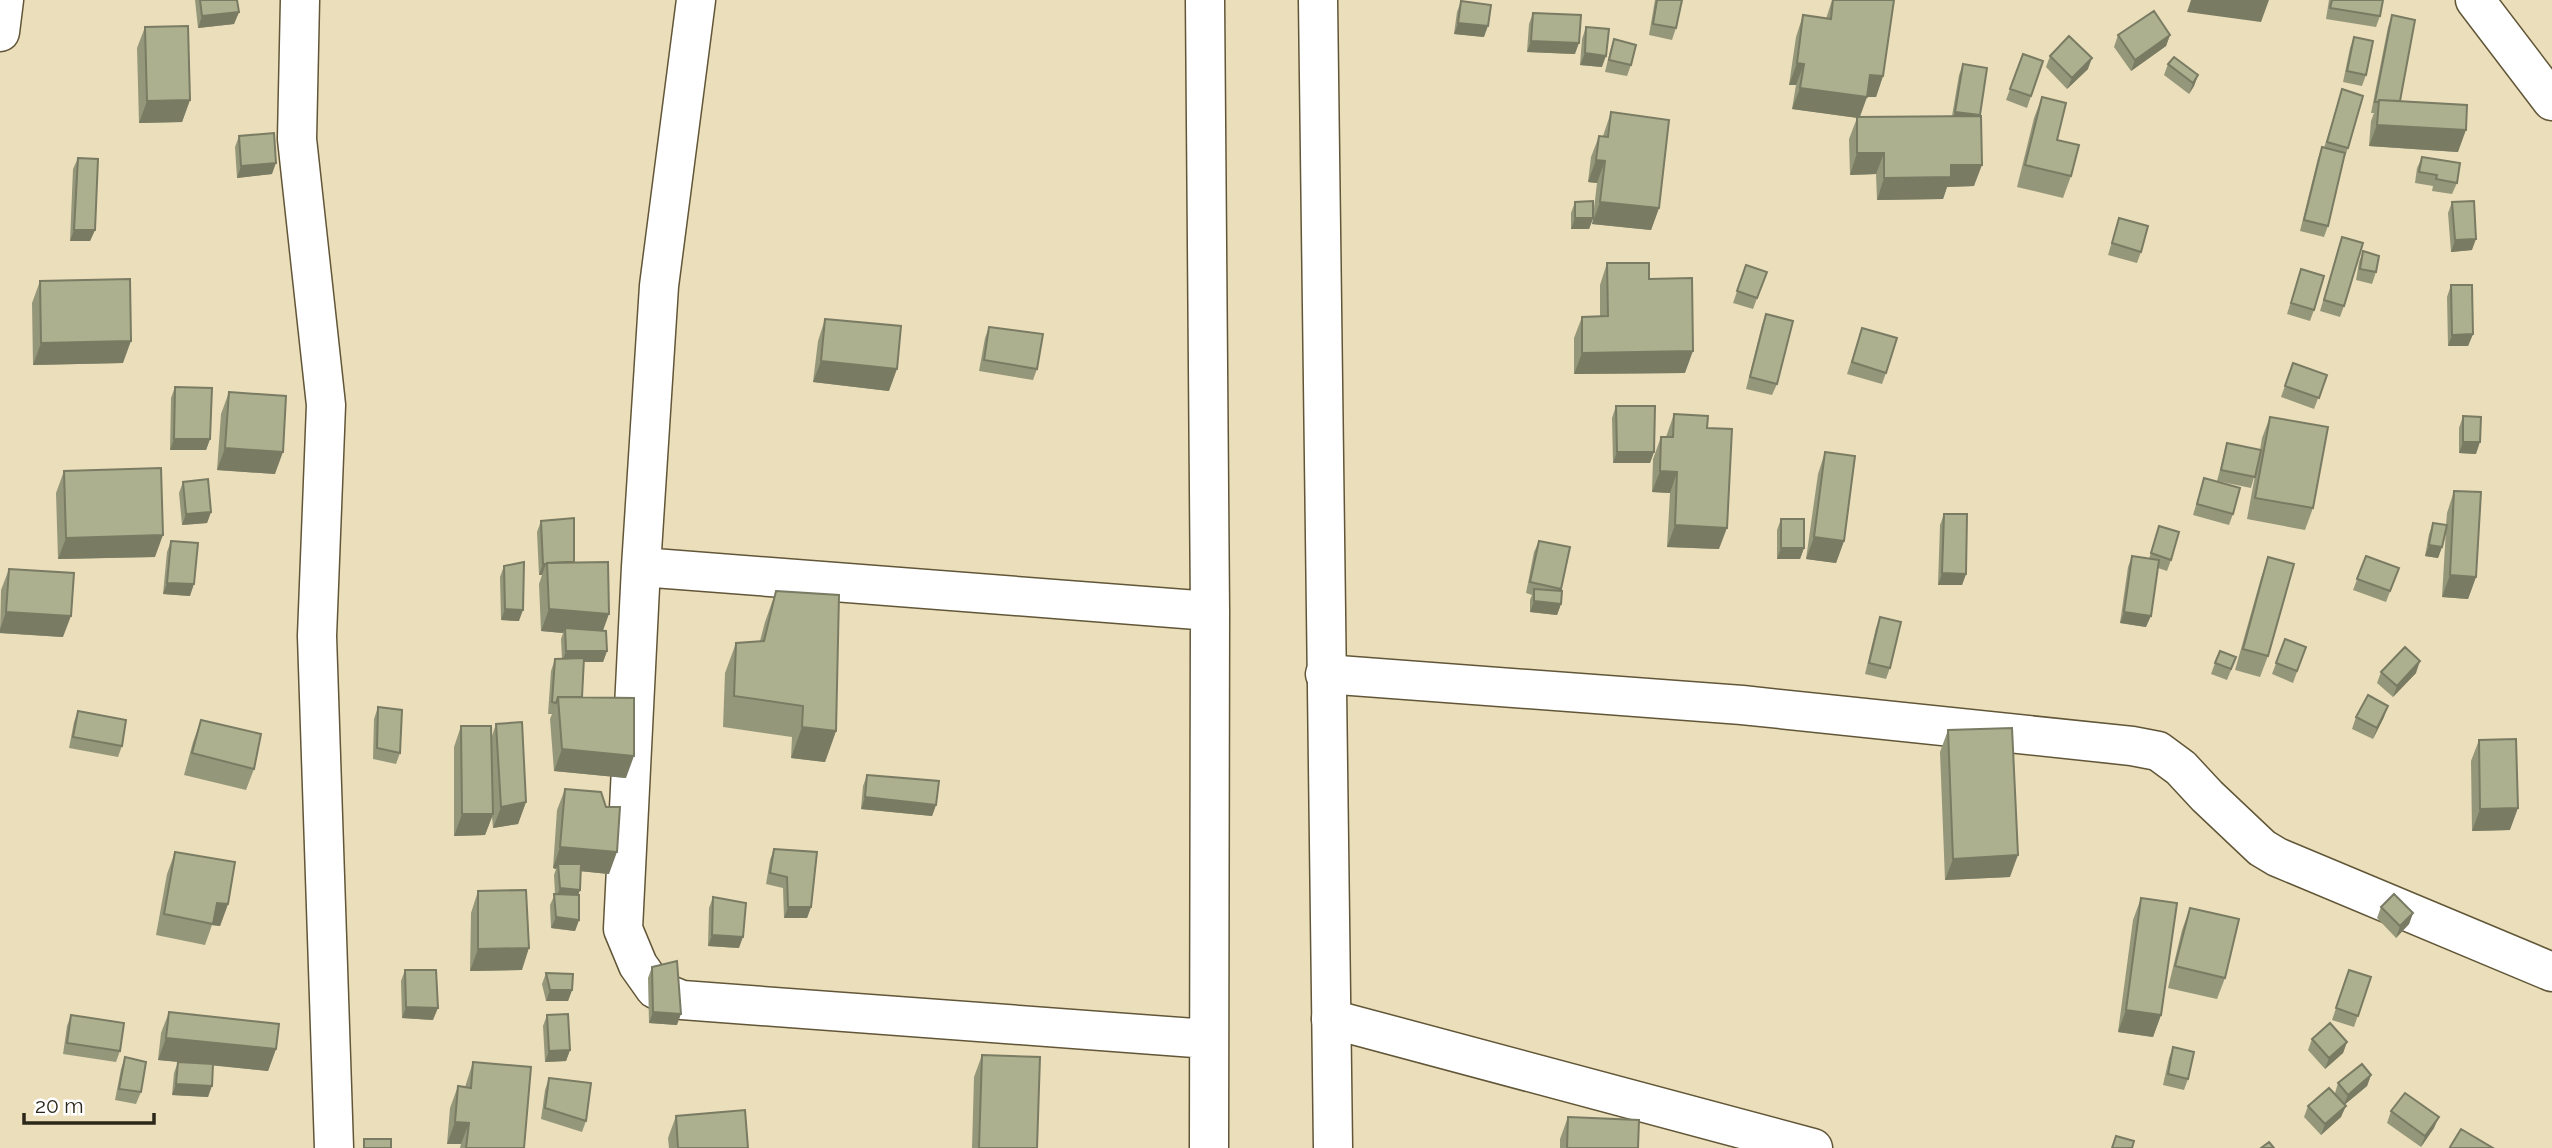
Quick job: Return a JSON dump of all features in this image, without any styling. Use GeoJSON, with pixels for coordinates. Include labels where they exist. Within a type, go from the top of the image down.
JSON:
{"type":"FeatureCollection","features":[{"type":"Feature","properties":{"kind":"main road"},"geometry":{"type":"LineString","coordinates":[[0,32],[4,0]]}},
{"type":"Feature","properties":{"kind":"main road"},"geometry":{"type":"LineString","coordinates":[[300,0],[297,139],[326,405],[317,636],[334,1148]]}},
{"type":"Feature","properties":{"kind":"main road"},"geometry":{"type":"LineString","coordinates":[[696,0],[659,286],[641,567],[623,929],[638,965],[656,989],[682,1000],[1208,1039]]}},
{"type":"Feature","properties":{"kind":"main road"},"geometry":{"type":"LineString","coordinates":[[1205,0],[1210,611],[1209,1148]]}},
{"type":"Feature","properties":{"kind":"main road"},"geometry":{"type":"LineString","coordinates":[[1318,0],[1332,1148]]}},
{"type":"Feature","properties":{"kind":"main road"},"geometry":{"type":"LineString","coordinates":[[2475,0],[2552,101]]}},
{"type":"Feature","properties":{"kind":"main road"},"geometry":{"type":"LineString","coordinates":[[641,567],[1210,611]]}},
{"type":"Feature","properties":{"kind":"main road"},"geometry":{"type":"LineString","coordinates":[[1325,674],[1742,705],[2132,746],[2158,751],[2181,768],[2262,848],[2277,857],[2552,972]]}},
{"type":"Feature","properties":{"kind":"main road"},"geometry":{"type":"LineString","coordinates":[[1331,1019],[1812,1148]]}},
{"type":"Feature","properties":{"kind":"building"},"geometry":{"type":"Polygon","coordinates":[[[200,0],[237,0],[239,12],[202,16],[200,0]]]}},
{"type":"Feature","properties":{"kind":"building"},"geometry":{"type":"Polygon","coordinates":[[[1657,0],[1682,0],[1676,28],[1653,24],[1657,0]]]}},
{"type":"Feature","properties":{"kind":"building"},"geometry":{"type":"Polygon","coordinates":[[[1833,0],[1894,0],[1883,76],[1870,75],[1867,97],[1800,88],[1804,64],[1797,63],[1803,15],[1831,19],[1833,0]]]}},
{"type":"Feature","properties":{"kind":"building"},"geometry":{"type":"Polygon","coordinates":[[[2332,0],[2383,0],[2380,16],[2330,8],[2332,0]]]}},
{"type":"Feature","properties":{"kind":"building"},"geometry":{"type":"Polygon","coordinates":[[[1461,1],[1491,5],[1488,26],[1458,23],[1461,1]]]}},
{"type":"Feature","properties":{"kind":"building"},"geometry":{"type":"Polygon","coordinates":[[[2154,11],[2170,35],[2135,60],[2118,35],[2154,11]]]}},
{"type":"Feature","properties":{"kind":"building"},"geometry":{"type":"Polygon","coordinates":[[[1533,13],[1581,15],[1579,43],[1531,41],[1533,13]]]}},
{"type":"Feature","properties":{"kind":"building"},"geometry":{"type":"Polygon","coordinates":[[[2392,15],[2415,20],[2400,101],[2375,102],[2392,15]]]}},
{"type":"Feature","properties":{"kind":"building"},"geometry":{"type":"Polygon","coordinates":[[[188,26],[190,100],[147,101],[145,27],[188,26]]]}},
{"type":"Feature","properties":{"kind":"building"},"geometry":{"type":"Polygon","coordinates":[[[1586,27],[1609,29],[1606,56],[1585,53],[1586,27]]]}},
{"type":"Feature","properties":{"kind":"building"},"geometry":{"type":"Polygon","coordinates":[[[2069,36],[2092,58],[2072,78],[2050,56],[2069,36]]]}},
{"type":"Feature","properties":{"kind":"building"},"geometry":{"type":"Polygon","coordinates":[[[2354,37],[2373,41],[2366,75],[2347,71],[2354,37]]]}},
{"type":"Feature","properties":{"kind":"building"},"geometry":{"type":"Polygon","coordinates":[[[1614,39],[1636,45],[1631,65],[1609,60],[1614,39]]]}},
{"type":"Feature","properties":{"kind":"building"},"geometry":{"type":"Polygon","coordinates":[[[2023,54],[2043,61],[2031,96],[2010,89],[2023,54]]]}},
{"type":"Feature","properties":{"kind":"building"},"geometry":{"type":"Polygon","coordinates":[[[2174,57],[2198,75],[2193,83],[2168,64],[2174,57]]]}},
{"type":"Feature","properties":{"kind":"building"},"geometry":{"type":"Polygon","coordinates":[[[1963,64],[1987,68],[1980,115],[1955,112],[1963,64]]]}},
{"type":"Feature","properties":{"kind":"building"},"geometry":{"type":"Polygon","coordinates":[[[2342,89],[2363,96],[2348,148],[2327,142],[2342,89]]]}},
{"type":"Feature","properties":{"kind":"building"},"geometry":{"type":"Polygon","coordinates":[[[2042,97],[2066,103],[2057,140],[2079,145],[2071,176],[2025,165],[2042,97]]]}},
{"type":"Feature","properties":{"kind":"building"},"geometry":{"type":"Polygon","coordinates":[[[2379,100],[2467,105],[2466,130],[2377,125],[2379,100]]]}},
{"type":"Feature","properties":{"kind":"building"},"geometry":{"type":"Polygon","coordinates":[[[1611,112],[1669,120],[1659,208],[1600,202],[1605,161],[1596,160],[1599,136],[1608,137],[1611,112]]]}},
{"type":"Feature","properties":{"kind":"building"},"geometry":{"type":"Polygon","coordinates":[[[1981,116],[1982,165],[1951,165],[1951,177],[1884,178],[1884,153],[1857,153],[1857,117],[1981,116]]]}},
{"type":"Feature","properties":{"kind":"building"},"geometry":{"type":"Polygon","coordinates":[[[274,133],[276,163],[241,166],[239,136],[274,133]]]}},
{"type":"Feature","properties":{"kind":"building"},"geometry":{"type":"Polygon","coordinates":[[[2322,147],[2345,153],[2328,226],[2304,220],[2322,147]]]}},
{"type":"Feature","properties":{"kind":"building"},"geometry":{"type":"Polygon","coordinates":[[[2422,157],[2460,163],[2457,183],[2436,179],[2437,175],[2419,172],[2422,157]]]}},
{"type":"Feature","properties":{"kind":"building"},"geometry":{"type":"Polygon","coordinates":[[[78,158],[98,159],[95,230],[74,230],[78,158]]]}},
{"type":"Feature","properties":{"kind":"building"},"geometry":{"type":"Polygon","coordinates":[[[1593,201],[1593,218],[1575,218],[1575,202],[1593,201]]]}},
{"type":"Feature","properties":{"kind":"building"},"geometry":{"type":"Polygon","coordinates":[[[2474,201],[2476,239],[2455,240],[2452,202],[2474,201]]]}},
{"type":"Feature","properties":{"kind":"building"},"geometry":{"type":"Polygon","coordinates":[[[2119,218],[2148,226],[2141,252],[2112,243],[2119,218]]]}},
{"type":"Feature","properties":{"kind":"building"},"geometry":{"type":"Polygon","coordinates":[[[2342,237],[2363,243],[2344,306],[2324,300],[2342,237]]]}},
{"type":"Feature","properties":{"kind":"building"},"geometry":{"type":"Polygon","coordinates":[[[2363,251],[2379,256],[2376,272],[2360,269],[2363,251]]]}},
{"type":"Feature","properties":{"kind":"building"},"geometry":{"type":"Polygon","coordinates":[[[1607,263],[1649,263],[1649,279],[1692,278],[1693,351],[1582,353],[1582,317],[1608,316],[1607,263]]]}},
{"type":"Feature","properties":{"kind":"building"},"geometry":{"type":"Polygon","coordinates":[[[1746,265],[1767,272],[1757,298],[1737,291],[1746,265]]]}},
{"type":"Feature","properties":{"kind":"building"},"geometry":{"type":"Polygon","coordinates":[[[2301,269],[2324,276],[2314,310],[2291,303],[2301,269]]]}},
{"type":"Feature","properties":{"kind":"building"},"geometry":{"type":"Polygon","coordinates":[[[130,279],[131,341],[41,343],[40,281],[130,279]]]}},
{"type":"Feature","properties":{"kind":"building"},"geometry":{"type":"Polygon","coordinates":[[[2451,285],[2472,285],[2473,334],[2452,335],[2451,285]]]}},
{"type":"Feature","properties":{"kind":"building"},"geometry":{"type":"Polygon","coordinates":[[[1766,314],[1793,321],[1777,384],[1750,377],[1766,314]]]}},
{"type":"Feature","properties":{"kind":"building"},"geometry":{"type":"Polygon","coordinates":[[[825,319],[901,326],[897,369],[821,361],[825,319]]]}},
{"type":"Feature","properties":{"kind":"building"},"geometry":{"type":"Polygon","coordinates":[[[989,327],[1043,334],[1037,369],[984,360],[989,327]]]}},
{"type":"Feature","properties":{"kind":"building"},"geometry":{"type":"Polygon","coordinates":[[[1862,328],[1897,338],[1886,373],[1852,362],[1862,328]]]}},
{"type":"Feature","properties":{"kind":"building"},"geometry":{"type":"Polygon","coordinates":[[[2293,363],[2327,375],[2319,398],[2285,386],[2293,363]]]}},
{"type":"Feature","properties":{"kind":"building"},"geometry":{"type":"Polygon","coordinates":[[[175,387],[212,388],[210,439],[174,439],[175,387]]]}},
{"type":"Feature","properties":{"kind":"building"},"geometry":{"type":"Polygon","coordinates":[[[229,392],[286,396],[283,452],[225,448],[229,392]]]}},
{"type":"Feature","properties":{"kind":"building"},"geometry":{"type":"Polygon","coordinates":[[[1616,406],[1655,406],[1654,452],[1617,452],[1616,406]]]}},
{"type":"Feature","properties":{"kind":"building"},"geometry":{"type":"Polygon","coordinates":[[[1674,414],[1708,416],[1707,428],[1732,429],[1727,528],[1675,525],[1677,472],[1660,471],[1661,437],[1673,437],[1674,414]]]}},
{"type":"Feature","properties":{"kind":"building"},"geometry":{"type":"Polygon","coordinates":[[[2463,416],[2481,417],[2480,442],[2463,442],[2463,416]]]}},
{"type":"Feature","properties":{"kind":"building"},"geometry":{"type":"Polygon","coordinates":[[[2270,417],[2328,427],[2313,508],[2255,498],[2270,417]]]}},
{"type":"Feature","properties":{"kind":"building"},"geometry":{"type":"Polygon","coordinates":[[[2227,443],[2261,450],[2255,477],[2221,470],[2227,443]]]}},
{"type":"Feature","properties":{"kind":"building"},"geometry":{"type":"Polygon","coordinates":[[[1825,452],[1855,456],[1844,541],[1814,537],[1825,452]]]}},
{"type":"Feature","properties":{"kind":"building"},"geometry":{"type":"Polygon","coordinates":[[[161,468],[163,535],[66,538],[64,471],[161,468]]]}},
{"type":"Feature","properties":{"kind":"building"},"geometry":{"type":"Polygon","coordinates":[[[2204,478],[2240,488],[2233,514],[2197,504],[2204,478]]]}},
{"type":"Feature","properties":{"kind":"building"},"geometry":{"type":"Polygon","coordinates":[[[208,479],[211,512],[186,514],[183,482],[208,479]]]}},
{"type":"Feature","properties":{"kind":"building"},"geometry":{"type":"Polygon","coordinates":[[[2454,491],[2481,492],[2476,577],[2450,575],[2454,491]]]}},
{"type":"Feature","properties":{"kind":"building"},"geometry":{"type":"Polygon","coordinates":[[[1944,514],[1967,514],[1966,574],[1942,573],[1944,514]]]}},
{"type":"Feature","properties":{"kind":"building"},"geometry":{"type":"Polygon","coordinates":[[[574,518],[574,562],[543,564],[541,521],[574,518]]]}},
{"type":"Feature","properties":{"kind":"building"},"geometry":{"type":"Polygon","coordinates":[[[1781,519],[1804,519],[1804,548],[1781,548],[1781,519]]]}},
{"type":"Feature","properties":{"kind":"building"},"geometry":{"type":"Polygon","coordinates":[[[2433,523],[2447,525],[2442,547],[2429,545],[2433,523]]]}},
{"type":"Feature","properties":{"kind":"building"},"geometry":{"type":"Polygon","coordinates":[[[2159,526],[2179,532],[2171,560],[2151,553],[2159,526]]]}},
{"type":"Feature","properties":{"kind":"building"},"geometry":{"type":"Polygon","coordinates":[[[171,541],[198,543],[194,584],[167,583],[171,541]]]}},
{"type":"Feature","properties":{"kind":"building"},"geometry":{"type":"Polygon","coordinates":[[[1539,541],[1570,547],[1561,589],[1530,582],[1539,541]]]}},
{"type":"Feature","properties":{"kind":"building"},"geometry":{"type":"Polygon","coordinates":[[[2132,556],[2159,560],[2151,616],[2124,612],[2132,556]]]}},
{"type":"Feature","properties":{"kind":"building"},"geometry":{"type":"Polygon","coordinates":[[[2366,556],[2399,568],[2390,591],[2357,579],[2366,556]]]}},
{"type":"Feature","properties":{"kind":"building"},"geometry":{"type":"Polygon","coordinates":[[[2268,557],[2294,564],[2268,656],[2243,649],[2268,557]]]}},
{"type":"Feature","properties":{"kind":"building"},"geometry":{"type":"Polygon","coordinates":[[[524,562],[523,610],[505,609],[504,566],[524,562]]]}},
{"type":"Feature","properties":{"kind":"building"},"geometry":{"type":"Polygon","coordinates":[[[608,562],[609,614],[549,609],[547,563],[608,562]]]}},
{"type":"Feature","properties":{"kind":"building"},"geometry":{"type":"Polygon","coordinates":[[[9,569],[74,573],[71,616],[6,612],[9,569]]]}},
{"type":"Feature","properties":{"kind":"building"},"geometry":{"type":"Polygon","coordinates":[[[1534,589],[1562,591],[1561,604],[1534,601],[1534,589]]]}},
{"type":"Feature","properties":{"kind":"building"},"geometry":{"type":"Polygon","coordinates":[[[776,591],[839,595],[836,731],[802,727],[803,706],[734,696],[736,643],[764,641],[776,591]]]}},
{"type":"Feature","properties":{"kind":"building"},"geometry":{"type":"Polygon","coordinates":[[[1880,617],[1901,622],[1890,668],[1869,663],[1880,617]]]}},
{"type":"Feature","properties":{"kind":"building"},"geometry":{"type":"Polygon","coordinates":[[[565,628],[606,631],[607,651],[566,651],[565,628]]]}},
{"type":"Feature","properties":{"kind":"building"},"geometry":{"type":"Polygon","coordinates":[[[2285,639],[2306,647],[2297,671],[2276,663],[2285,639]]]}},
{"type":"Feature","properties":{"kind":"building"},"geometry":{"type":"Polygon","coordinates":[[[2405,647],[2420,661],[2397,686],[2381,672],[2405,647]]]}},
{"type":"Feature","properties":{"kind":"building"},"geometry":{"type":"Polygon","coordinates":[[[2220,651],[2236,657],[2231,669],[2215,663],[2220,651]]]}},
{"type":"Feature","properties":{"kind":"building"},"geometry":{"type":"Polygon","coordinates":[[[584,658],[582,697],[558,697],[556,703],[552,702],[555,659],[584,658]]]}},
{"type":"Feature","properties":{"kind":"building"},"geometry":{"type":"Polygon","coordinates":[[[2368,695],[2388,706],[2377,728],[2356,717],[2368,695]]]}},
{"type":"Feature","properties":{"kind":"building"},"geometry":{"type":"Polygon","coordinates":[[[558,697],[634,698],[634,756],[562,749],[558,697]]]}},
{"type":"Feature","properties":{"kind":"building"},"geometry":{"type":"Polygon","coordinates":[[[378,707],[402,710],[400,753],[377,748],[378,707]]]}},
{"type":"Feature","properties":{"kind":"building"},"geometry":{"type":"Polygon","coordinates":[[[78,711],[126,720],[122,746],[73,737],[78,711]]]}},
{"type":"Feature","properties":{"kind":"building"},"geometry":{"type":"Polygon","coordinates":[[[201,720],[261,734],[254,769],[192,753],[201,720]]]}},
{"type":"Feature","properties":{"kind":"building"},"geometry":{"type":"Polygon","coordinates":[[[522,722],[526,802],[501,807],[496,724],[522,722]]]}},
{"type":"Feature","properties":{"kind":"building"},"geometry":{"type":"Polygon","coordinates":[[[461,726],[491,726],[493,814],[462,814],[461,726]]]}},
{"type":"Feature","properties":{"kind":"building"},"geometry":{"type":"Polygon","coordinates":[[[2012,728],[2018,855],[1953,859],[1948,730],[2012,728]]]}},
{"type":"Feature","properties":{"kind":"building"},"geometry":{"type":"Polygon","coordinates":[[[2516,739],[2518,808],[2480,809],[2479,740],[2516,739]]]}},
{"type":"Feature","properties":{"kind":"building"},"geometry":{"type":"Polygon","coordinates":[[[867,775],[939,781],[936,805],[865,797],[867,775]]]}},
{"type":"Feature","properties":{"kind":"building"},"geometry":{"type":"Polygon","coordinates":[[[565,789],[601,792],[606,807],[620,807],[617,852],[560,847],[565,789]]]}},
{"type":"Feature","properties":{"kind":"building"},"geometry":{"type":"Polygon","coordinates":[[[774,849],[817,852],[811,907],[788,907],[787,877],[770,873],[774,849]]]}},
{"type":"Feature","properties":{"kind":"building"},"geometry":{"type":"Polygon","coordinates":[[[175,852],[235,862],[228,904],[217,903],[213,924],[164,914],[175,852]]]}},
{"type":"Feature","properties":{"kind":"building"},"geometry":{"type":"Polygon","coordinates":[[[558,864],[581,864],[580,890],[560,888],[558,864]]]}},
{"type":"Feature","properties":{"kind":"building"},"geometry":{"type":"Polygon","coordinates":[[[526,890],[529,948],[478,949],[478,891],[526,890]]]}},
{"type":"Feature","properties":{"kind":"building"},"geometry":{"type":"Polygon","coordinates":[[[554,894],[579,895],[579,920],[556,917],[554,894]]]}},
{"type":"Feature","properties":{"kind":"building"},"geometry":{"type":"Polygon","coordinates":[[[2394,894],[2413,913],[2400,926],[2381,907],[2394,894]]]}},
{"type":"Feature","properties":{"kind":"building"},"geometry":{"type":"Polygon","coordinates":[[[713,897],[746,903],[743,937],[712,935],[713,897]]]}},
{"type":"Feature","properties":{"kind":"building"},"geometry":{"type":"Polygon","coordinates":[[[2141,898],[2177,903],[2161,1015],[2126,1010],[2141,898]]]}},
{"type":"Feature","properties":{"kind":"building"},"geometry":{"type":"Polygon","coordinates":[[[2190,908],[2239,919],[2225,978],[2175,966],[2190,908]]]}},
{"type":"Feature","properties":{"kind":"building"},"geometry":{"type":"Polygon","coordinates":[[[677,961],[681,1014],[653,1012],[652,967],[677,961]]]}},
{"type":"Feature","properties":{"kind":"building"},"geometry":{"type":"Polygon","coordinates":[[[405,970],[436,970],[438,1008],[406,1007],[405,970]]]}},
{"type":"Feature","properties":{"kind":"building"},"geometry":{"type":"Polygon","coordinates":[[[2349,970],[2371,977],[2358,1016],[2336,1008],[2349,970]]]}},
{"type":"Feature","properties":{"kind":"building"},"geometry":{"type":"Polygon","coordinates":[[[546,973],[573,974],[572,990],[550,990],[546,973]]]}},
{"type":"Feature","properties":{"kind":"building"},"geometry":{"type":"Polygon","coordinates":[[[169,1012],[279,1024],[276,1049],[166,1038],[169,1012]]]}},
{"type":"Feature","properties":{"kind":"building"},"geometry":{"type":"Polygon","coordinates":[[[568,1014],[570,1050],[549,1051],[547,1015],[568,1014]]]}},
{"type":"Feature","properties":{"kind":"building"},"geometry":{"type":"Polygon","coordinates":[[[71,1015],[124,1023],[120,1051],[67,1043],[71,1015]]]}},
{"type":"Feature","properties":{"kind":"building"},"geometry":{"type":"Polygon","coordinates":[[[2330,1023],[2347,1042],[2329,1058],[2312,1039],[2330,1023]]]}},
{"type":"Feature","properties":{"kind":"building"},"geometry":{"type":"Polygon","coordinates":[[[2173,1047],[2194,1052],[2188,1079],[2168,1074],[2173,1047]]]}},
{"type":"Feature","properties":{"kind":"building"},"geometry":{"type":"Polygon","coordinates":[[[982,1055],[1040,1057],[1037,1148],[979,1148],[982,1055]]]}},
{"type":"Feature","properties":{"kind":"building"},"geometry":{"type":"Polygon","coordinates":[[[125,1057],[146,1062],[141,1092],[119,1089],[125,1057]]]}},
{"type":"Feature","properties":{"kind":"building"},"geometry":{"type":"Polygon","coordinates":[[[178,1062],[213,1064],[212,1086],[176,1084],[178,1062]]]}},
{"type":"Feature","properties":{"kind":"building"},"geometry":{"type":"Polygon","coordinates":[[[473,1062],[531,1067],[524,1148],[466,1148],[469,1123],[455,1122],[458,1086],[471,1088],[473,1062]]]}},
{"type":"Feature","properties":{"kind":"building"},"geometry":{"type":"Polygon","coordinates":[[[2362,1064],[2371,1075],[2348,1095],[2338,1083],[2362,1064]]]}},
{"type":"Feature","properties":{"kind":"building"},"geometry":{"type":"Polygon","coordinates":[[[549,1078],[591,1083],[586,1121],[545,1108],[549,1078]]]}},
{"type":"Feature","properties":{"kind":"building"},"geometry":{"type":"Polygon","coordinates":[[[2329,1088],[2346,1106],[2325,1124],[2308,1106],[2329,1088]]]}},
{"type":"Feature","properties":{"kind":"building"},"geometry":{"type":"Polygon","coordinates":[[[2405,1093],[2439,1117],[2425,1136],[2391,1111],[2405,1093]]]}},
{"type":"Feature","properties":{"kind":"building"},"geometry":{"type":"Polygon","coordinates":[[[745,1110],[748,1148],[678,1148],[676,1116],[745,1110]]]}},
{"type":"Feature","properties":{"kind":"building"},"geometry":{"type":"Polygon","coordinates":[[[1568,1117],[1639,1120],[1638,1148],[1567,1148],[1568,1117]]]}},
{"type":"Feature","properties":{"kind":"building"},"geometry":{"type":"Polygon","coordinates":[[[2461,1129],[2493,1148],[2450,1147],[2461,1129]]]}},
{"type":"Feature","properties":{"kind":"building"},"geometry":{"type":"Polygon","coordinates":[[[2116,1136],[2134,1141],[2132,1148],[2112,1148],[2116,1136]]]}},
{"type":"Feature","properties":{"kind":"building"},"geometry":{"type":"Polygon","coordinates":[[[364,1139],[391,1139],[391,1148],[364,1148],[364,1139]]]}},
{"type":"Feature","properties":{"kind":"building"},"geometry":{"type":"Polygon","coordinates":[[[2269,1142],[2274,1148],[2261,1148],[2269,1142]]]}}]}
